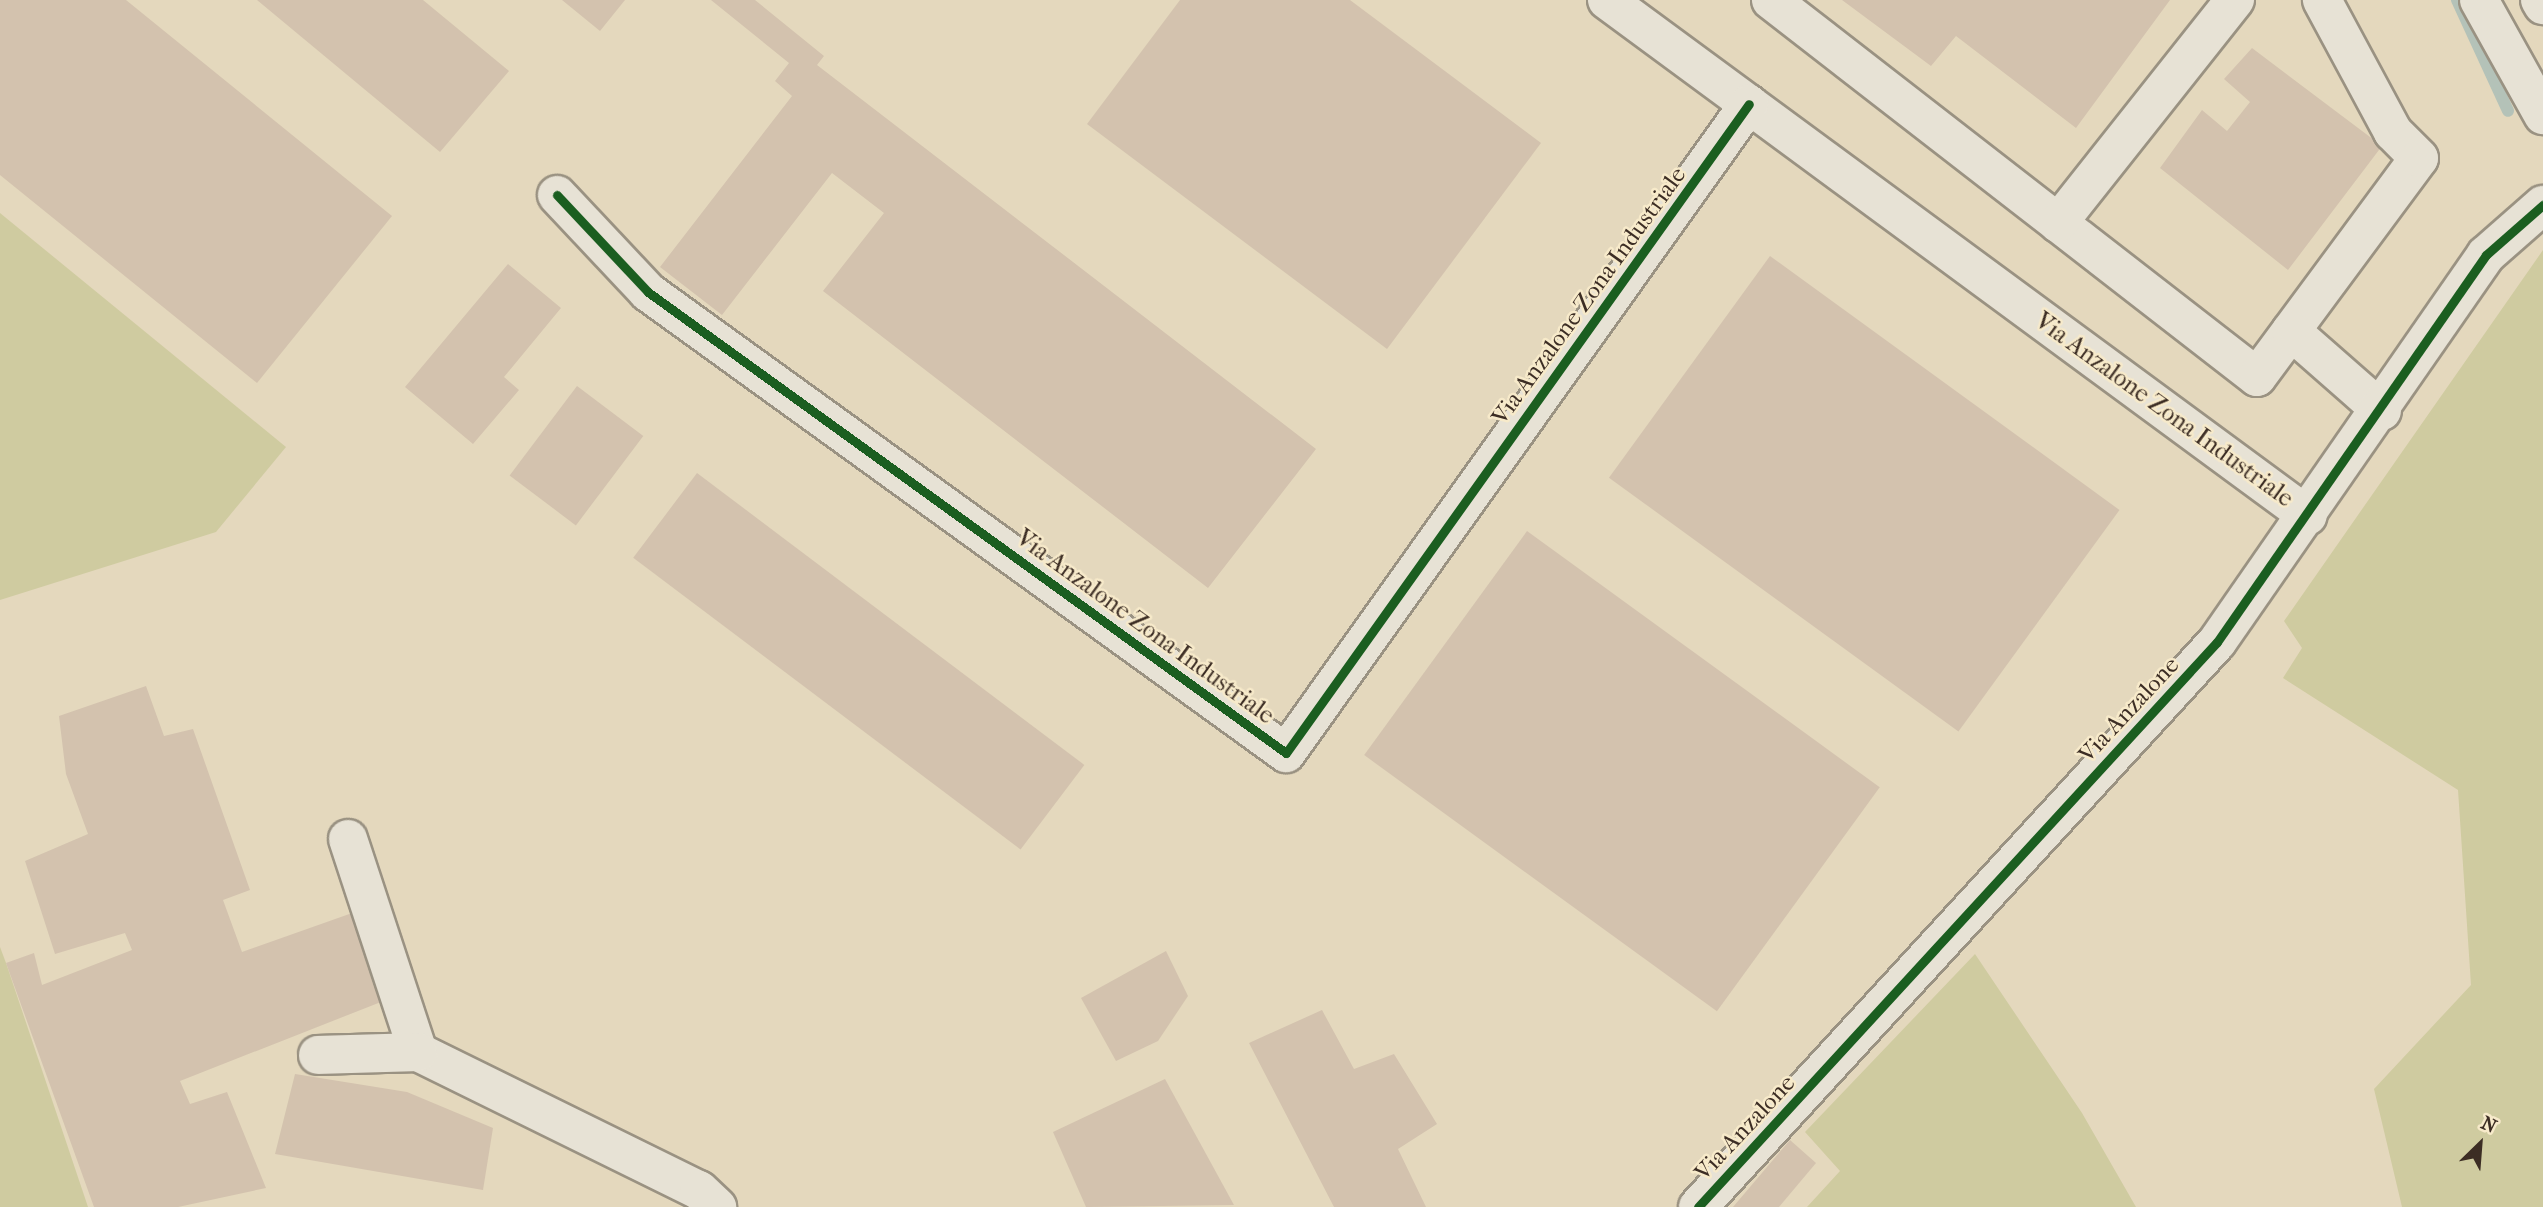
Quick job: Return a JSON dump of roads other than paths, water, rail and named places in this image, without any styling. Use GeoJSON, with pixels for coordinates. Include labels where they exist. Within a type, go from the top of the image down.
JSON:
{"type":"FeatureCollection","features":[{"type":"Feature","properties":{"kind":"street","name":"Via Anzalone Zona Industriale"},"geometry":{"type":"LineString","coordinates":[[1607,0],[2308,516]]}},
{"type":"Feature","properties":{"kind":"street"},"geometry":{"type":"LineString","coordinates":[[1772,0],[2257,377],[2419,158],[2393,132],[2322,0]]}},
{"type":"Feature","properties":{"kind":"street"},"geometry":{"type":"LineString","coordinates":[[2058,223],[2235,0]]}},
{"type":"Feature","properties":{"kind":"street"},"geometry":{"type":"LineString","coordinates":[[2479,0],[2543,115]]}},
{"type":"Feature","properties":{"kind":"street"},"geometry":{"type":"LineString","coordinates":[[2540,0],[2543,5]]}},
{"type":"Feature","properties":{"kind":"street","name":"Via Anzalone Zona Industriale"},"geometry":{"type":"LineString","coordinates":[[557,195],[649,292],[1286,753],[1749,104]]}},
{"type":"Feature","properties":{"kind":"street","name":"Via Anzalone"},"geometry":{"type":"LineString","coordinates":[[1698,1207],[2217,642],[2382,411],[2486,255],[2543,205]]}},
{"type":"Feature","properties":{"kind":"street"},"geometry":{"type":"LineString","coordinates":[[2291,331],[2382,411]]}},
{"type":"Feature","properties":{"kind":"street"},"geometry":{"type":"LineString","coordinates":[[348,839],[418,1052]]}},
{"type":"Feature","properties":{"kind":"street"},"geometry":{"type":"LineString","coordinates":[[318,1055],[418,1052],[699,1190],[717,1207]]}},
{"type":"Feature","properties":{"kind":"waterway"},"geometry":{"type":"LineString","coordinates":[[2457,0],[2508,111]]}}]}
